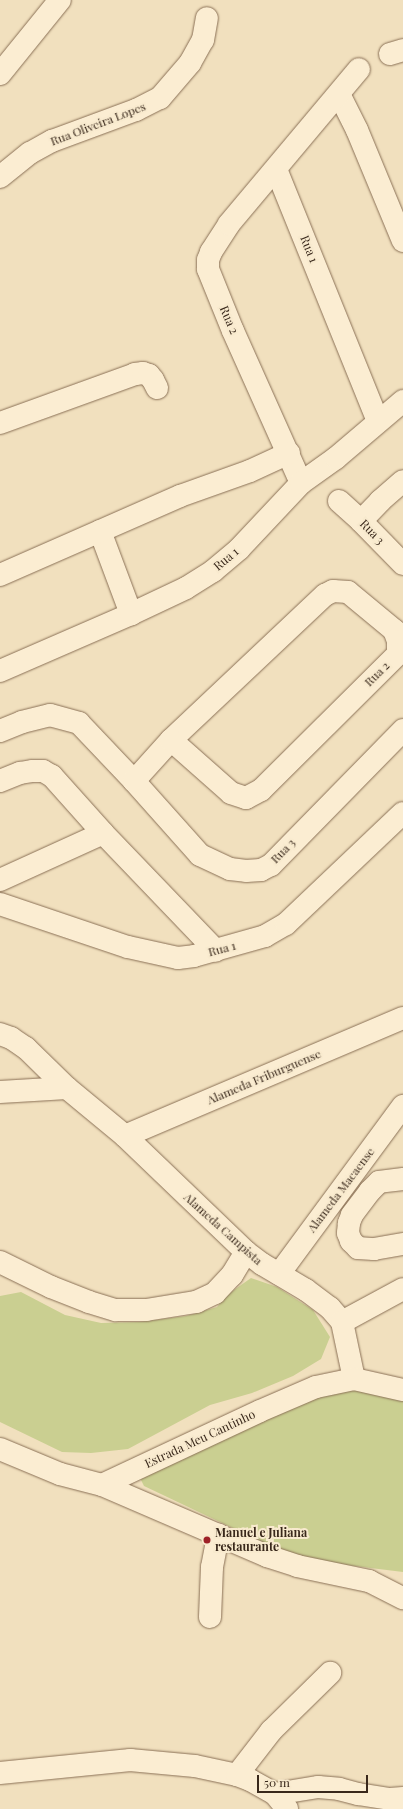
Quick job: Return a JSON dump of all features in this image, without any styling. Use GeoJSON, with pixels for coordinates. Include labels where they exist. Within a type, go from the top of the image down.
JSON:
{"type":"FeatureCollection","features":[{"type":"Feature","properties":{"kind":"street"},"geometry":{"type":"LineString","coordinates":[[0,74],[60,0]]}},
{"type":"Feature","properties":{"kind":"street","name":"Rua Oliveira Lopes"},"geometry":{"type":"LineString","coordinates":[[0,178],[30,153],[52,141],[136,110],[160,98],[190,63],[203,40],[207,18]]}},
{"type":"Feature","properties":{"kind":"street"},"geometry":{"type":"LineString","coordinates":[[276,169],[359,69]]}},
{"type":"Feature","properties":{"kind":"street"},"geometry":{"type":"LineString","coordinates":[[339,94],[357,130],[403,241]]}},
{"type":"Feature","properties":{"kind":"street","name":"Rua 1"},"geometry":{"type":"LineString","coordinates":[[276,169],[378,420]]}},
{"type":"Feature","properties":{"kind":"street","name":"Rua 2"},"geometry":{"type":"LineString","coordinates":[[276,169],[229,224],[211,252],[208,269],[233,331],[289,453],[301,483]]}},
{"type":"Feature","properties":{"kind":"street"},"geometry":{"type":"LineString","coordinates":[[0,423],[135,374],[143,373],[149,375],[157,388]]}},
{"type":"Feature","properties":{"kind":"street","name":"Rua 1"},"geometry":{"type":"LineString","coordinates":[[0,671],[131,614],[186,588],[213,571],[239,549],[301,483],[336,458],[378,420],[403,401]]}},
{"type":"Feature","properties":{"kind":"street"},"geometry":{"type":"LineString","coordinates":[[0,575],[180,496],[250,471],[289,453]]}},
{"type":"Feature","properties":{"kind":"street"},"geometry":{"type":"LineString","coordinates":[[361,521],[402,485]]}},
{"type":"Feature","properties":{"kind":"street","name":"Rua 3"},"geometry":{"type":"LineString","coordinates":[[339,502],[361,521],[403,564]]}},
{"type":"Feature","properties":{"kind":"street"},"geometry":{"type":"LineString","coordinates":[[100,531],[131,614]]}},
{"type":"Feature","properties":{"kind":"street","name":"Rua 2"},"geometry":{"type":"LineString","coordinates":[[134,781],[171,740],[317,601],[333,591],[348,592],[394,630],[398,641],[398,654],[261,790],[246,798],[231,793],[171,740]]}},
{"type":"Feature","properties":{"kind":"street"},"geometry":{"type":"LineString","coordinates":[[0,731],[22,722],[50,715],[79,723],[134,781]]}},
{"type":"Feature","properties":{"kind":"street","name":"Rua 3"},"geometry":{"type":"LineString","coordinates":[[134,781],[200,855],[230,869],[246,871],[260,870],[271,864],[403,730]]}},
{"type":"Feature","properties":{"kind":"street"},"geometry":{"type":"LineString","coordinates":[[0,781],[20,773],[43,771],[52,776],[103,833],[216,951]]}},
{"type":"Feature","properties":{"kind":"street","name":"Rua 1"},"geometry":{"type":"LineString","coordinates":[[0,904],[82,932],[156,954],[178,958],[216,951],[265,936],[286,924],[403,813]]}},
{"type":"Feature","properties":{"kind":"street"},"geometry":{"type":"LineString","coordinates":[[0,880],[103,833]]}},
{"type":"Feature","properties":{"kind":"street","name":"Alameda Friburguense"},"geometry":{"type":"LineString","coordinates":[[125,1136],[403,1018]]}},
{"type":"Feature","properties":{"kind":"street","name":"Alameda Campista"},"geometry":{"type":"LineString","coordinates":[[0,1034],[11,1038],[26,1048],[67,1088],[125,1136],[246,1252],[262,1264],[306,1290],[330,1308],[342,1322],[354,1380]]}},
{"type":"Feature","properties":{"kind":"street"},"geometry":{"type":"LineString","coordinates":[[0,1092],[67,1088]]}},
{"type":"Feature","properties":{"kind":"street","name":"Alameda Macaense"},"geometry":{"type":"LineString","coordinates":[[279,1274],[403,1106]]}},
{"type":"Feature","properties":{"kind":"street"},"geometry":{"type":"LineString","coordinates":[[358,1167],[379,1182]]}},
{"type":"Feature","properties":{"kind":"street"},"geometry":{"type":"LineString","coordinates":[[403,1179],[379,1182],[370,1191],[352,1215],[349,1224],[351,1241],[358,1248],[374,1250],[403,1244]]}},
{"type":"Feature","properties":{"kind":"street"},"geometry":{"type":"LineString","coordinates":[[0,1262],[51,1287],[89,1302],[116,1310],[146,1310],[196,1302],[215,1293],[232,1275],[246,1252]]}},
{"type":"Feature","properties":{"kind":"street"},"geometry":{"type":"LineString","coordinates":[[342,1322],[403,1289]]}},
{"type":"Feature","properties":{"kind":"street","name":"Estrada Meu Cantinho"},"geometry":{"type":"LineString","coordinates":[[102,1486],[260,1411],[316,1387],[354,1380],[403,1390]]}},
{"type":"Feature","properties":{"kind":"street"},"geometry":{"type":"LineString","coordinates":[[0,1449],[60,1474],[102,1486],[267,1556],[297,1566],[369,1581],[403,1598]]}},
{"type":"Feature","properties":{"kind":"street"},"geometry":{"type":"LineString","coordinates":[[210,1617],[212,1567],[218,1535]]}},
{"type":"Feature","properties":{"kind":"street"},"geometry":{"type":"LineString","coordinates":[[237,1775],[271,1731],[330,1673]]}},
{"type":"Feature","properties":{"kind":"street"},"geometry":{"type":"LineString","coordinates":[[0,1773],[130,1760],[195,1766],[237,1775],[281,1802],[318,1788],[339,1789],[358,1794],[390,1799],[403,1798]]}},
{"type":"Feature","properties":{"kind":"green space"},"geometry":{"type":"Polygon","coordinates":[[[251,1278],[277,1287],[313,1310],[330,1337],[321,1359],[293,1376],[252,1393],[210,1405],[128,1449],[91,1453],[62,1452],[0,1422],[0,1296],[21,1292],[65,1315],[101,1323],[139,1322],[186,1316],[217,1307],[227,1295],[251,1278]]]}},
{"type":"Feature","properties":{"kind":"green space"},"geometry":{"type":"Polygon","coordinates":[[[356,1388],[403,1395],[403,1572],[298,1559],[144,1486],[140,1478],[302,1398],[356,1388]]]}},
{"type":"Feature","properties":{"kind":"place","name":"Manuel e Juliana restaurante"},"geometry":{"type":"Point","coordinates":[207,1540]}}]}
